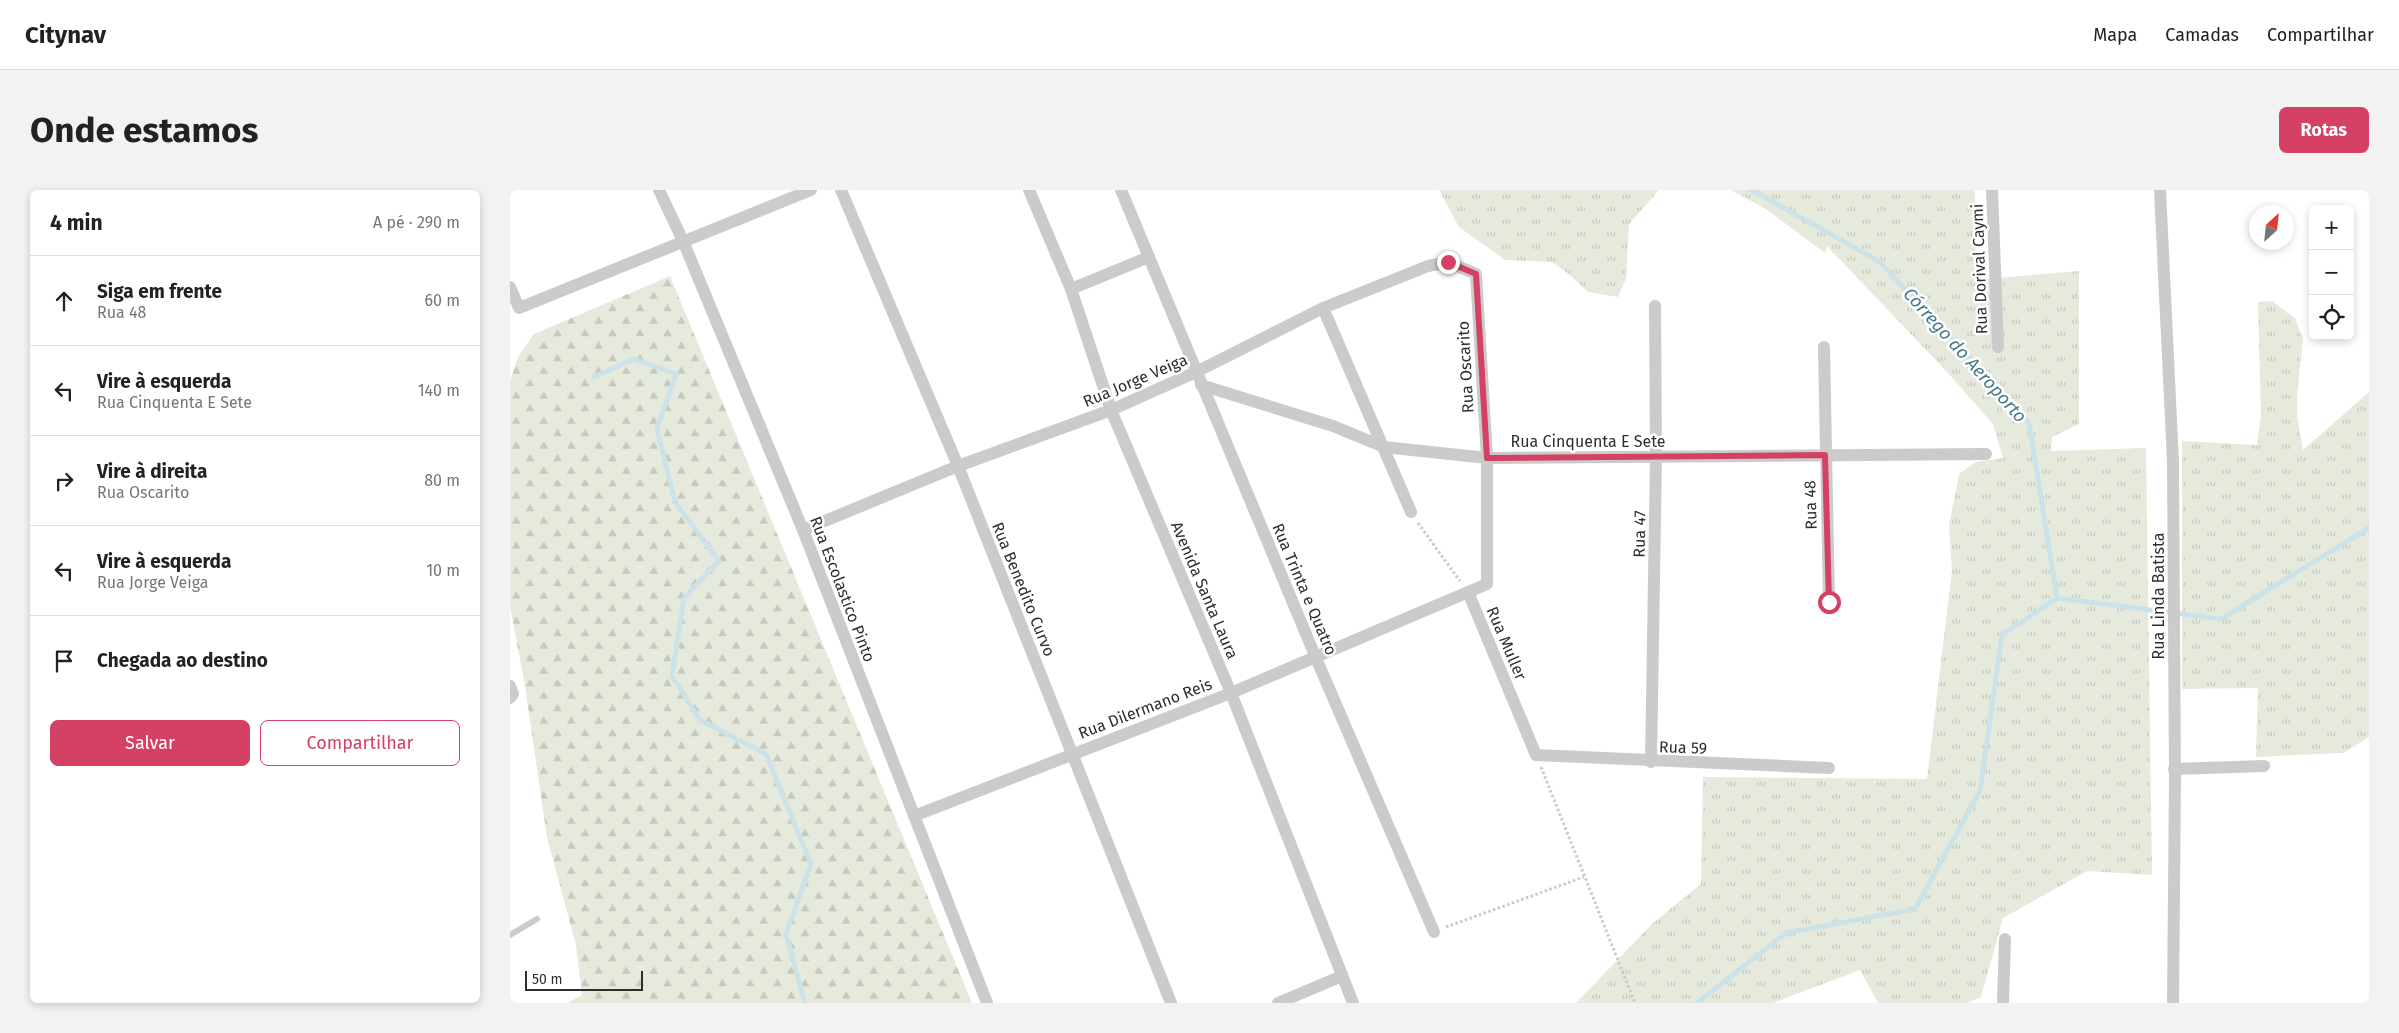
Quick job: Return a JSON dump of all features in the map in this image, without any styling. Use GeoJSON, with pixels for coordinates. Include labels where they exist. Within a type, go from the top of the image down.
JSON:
{"type":"FeatureCollection","features":[{"type":"Feature","properties":{"kind":"street","name":"Rua Escolastico Pinto"},"geometry":{"type":"LineString","coordinates":[[659,190],[683,241],[803,530],[987,1003]]}},
{"type":"Feature","properties":{"kind":"street"},"geometry":{"type":"LineString","coordinates":[[510,287],[520,308],[811,190]]}},
{"type":"Feature","properties":{"kind":"street","name":"Rua Benedito Curvo"},"geometry":{"type":"LineString","coordinates":[[841,190],[958,466],[1172,1003]]}},
{"type":"Feature","properties":{"kind":"street","name":"Avenida Santa Laura"},"geometry":{"type":"LineString","coordinates":[[1029,190],[1071,289],[1111,410],[1231,693],[1353,1003]]}},
{"type":"Feature","properties":{"kind":"street","name":"Rua Trinta e Quatro"},"geometry":{"type":"LineString","coordinates":[[1121,190],[1316,658],[1434,932]]}},
{"type":"Feature","properties":{"kind":"street","name":"Rua Dorival Caymi"},"geometry":{"type":"LineString","coordinates":[[1992,190],[1998,347]]}},
{"type":"Feature","properties":{"kind":"street","name":"Rua Linda Batista"},"geometry":{"type":"LineString","coordinates":[[2160,190],[2174,462],[2173,1003]]}},
{"type":"Feature","properties":{"kind":"street"},"geometry":{"type":"LineString","coordinates":[[1071,289],[1149,258]]}},
{"type":"Feature","properties":{"kind":"street","name":"Rua Jorge Veiga"},"geometry":{"type":"LineString","coordinates":[[803,530],[958,466],[1111,410],[1196,372],[1323,308],[1428,266],[1448,262],[1476,274]]}},
{"type":"Feature","properties":{"kind":"street","name":"Rua Oscarito"},"geometry":{"type":"LineString","coordinates":[[1468,592],[1487,584],[1487,458],[1476,274]]}},
{"type":"Feature","properties":{"kind":"street","name":"Rua 47"},"geometry":{"type":"LineString","coordinates":[[1651,762],[1656,457],[1655,306]]}},
{"type":"Feature","properties":{"kind":"street"},"geometry":{"type":"LineString","coordinates":[[1323,308],[1411,512]]}},
{"type":"Feature","properties":{"kind":"street","name":"Rua 48"},"geometry":{"type":"LineString","coordinates":[[1824,347],[1829,602]]}},
{"type":"Feature","properties":{"kind":"street","name":"Rua Cinquenta E Sete"},"geometry":{"type":"LineString","coordinates":[[1201,385],[1333,426],[1384,447],[1487,458],[1986,454]]}},
{"type":"Feature","properties":{"kind":"street","name":"Rua Dilermano Reis"},"geometry":{"type":"LineString","coordinates":[[914,816],[1072,753],[1231,693],[1468,592]]}},
{"type":"Feature","properties":{"kind":"street","name":"Rua Muller"},"geometry":{"type":"LineString","coordinates":[[1468,592],[1536,755]]}},
{"type":"Feature","properties":{"kind":"street","name":"Rua 59"},"geometry":{"type":"LineString","coordinates":[[1536,755],[1651,762],[1829,768]]}},
{"type":"Feature","properties":{"kind":"street"},"geometry":{"type":"LineString","coordinates":[[2174,769],[2264,766]]}},
{"type":"Feature","properties":{"kind":"street"},"geometry":{"type":"LineString","coordinates":[[2002,1003],[2004,939]]}},
{"type":"Feature","properties":{"kind":"street"},"geometry":{"type":"LineString","coordinates":[[1278,1003],[1342,976]]}},
{"type":"Feature","properties":{"kind":"lane"},"geometry":{"type":"LineString","coordinates":[[510,935],[537,919]]}},
{"type":"Feature","properties":{"kind":"path","name":"Rua Muller"},"geometry":{"type":"LineString","coordinates":[[1411,512],[1468,592]]}},
{"type":"Feature","properties":{"kind":"path"},"geometry":{"type":"LineString","coordinates":[[1536,755],[1634,1003]]}},
{"type":"Feature","properties":{"kind":"path"},"geometry":{"type":"LineString","coordinates":[[1434,932],[1584,877]]}},
{"type":"Feature","properties":{"kind":"green space"},"geometry":{"type":"Polygon","coordinates":[[[1439,190],[1659,190],[1629,224],[1626,279],[1618,297],[1588,292],[1570,275],[1552,262],[1505,260],[1459,227],[1439,190]]]}},
{"type":"Feature","properties":{"kind":"green space"},"geometry":{"type":"Polygon","coordinates":[[[1731,190],[1975,190],[1976,280],[2079,271],[2079,424],[2052,437],[2051,451],[2146,448],[2152,875],[2087,871],[2003,918],[1981,997],[1967,1003],[1878,1003],[1860,970],[1773,1003],[1576,1003],[1653,923],[1701,884],[1703,777],[1927,779],[1952,570],[1949,525],[1959,474],[1976,462],[2003,458],[1993,424],[1947,372],[1827,246],[1825,253],[1766,209],[1731,190]]]}},
{"type":"Feature","properties":{"kind":"green space"},"geometry":{"type":"Polygon","coordinates":[[[670,276],[972,1003],[568,1003],[582,995],[576,945],[547,837],[524,680],[510,607],[510,381],[518,357],[534,334],[670,276]]]}},
{"type":"Feature","properties":{"kind":"green space"},"geometry":{"type":"Polygon","coordinates":[[[2272,301],[2295,318],[2303,339],[2297,394],[2297,417],[2303,450],[2369,392],[2369,737],[2343,753],[2256,757],[2258,688],[2182,689],[2182,441],[2257,445],[2261,416],[2258,302],[2272,301]]]}},
{"type":"Feature","properties":{"kind":"waterway","name":"Córrego do Aeroporto"},"geometry":{"type":"LineString","coordinates":[[1697,1003],[1786,933],[1915,909],[1980,791],[2002,635],[2057,598],[2029,423],[1880,262],[1752,190]]}},
{"type":"Feature","properties":{"kind":"waterway"},"geometry":{"type":"LineString","coordinates":[[594,377],[633,359],[676,374],[657,429],[675,502],[719,561],[684,598],[672,676],[700,720],[766,754],[811,864],[786,934],[805,1003]]}},
{"type":"Feature","properties":{"kind":"waterway"},"geometry":{"type":"LineString","coordinates":[[2057,598],[2221,619],[2369,528]]}},
{"type":"Feature","properties":{"kind":"route"},"geometry":{"type":"LineString","coordinates":[[1448,262],[1476,274],[1487,458],[1825,455],[1829,602]]}}]}
